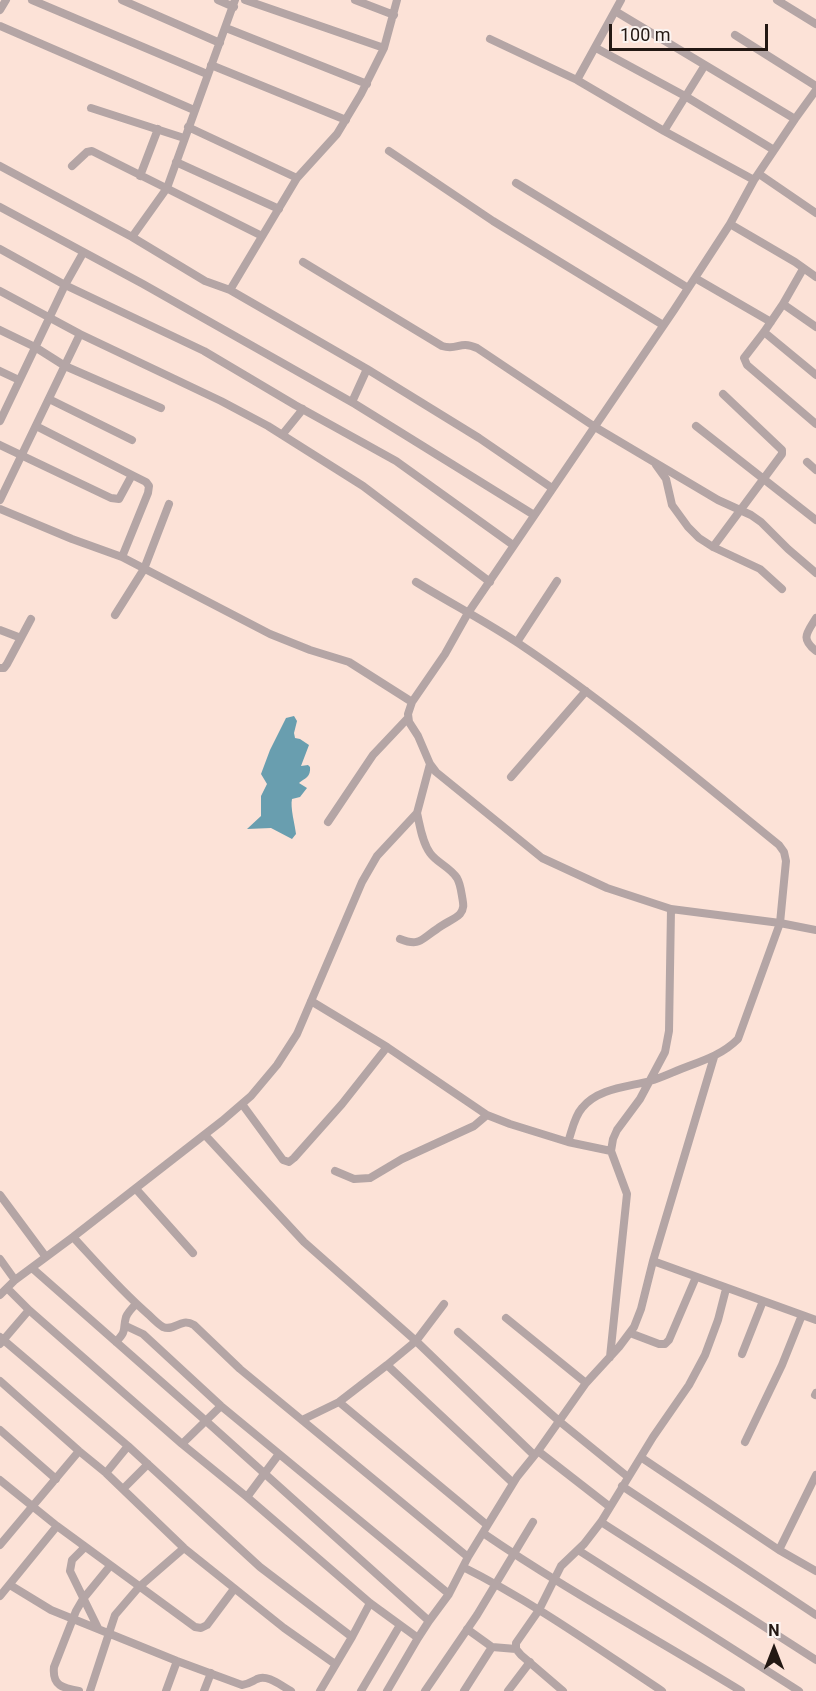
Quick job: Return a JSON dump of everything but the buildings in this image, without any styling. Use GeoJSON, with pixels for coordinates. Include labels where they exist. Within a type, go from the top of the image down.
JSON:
{"type":"FeatureCollection","features":[{"type":"Feature","properties":{"kind":"street"},"geometry":{"type":"LineString","coordinates":[[0,10],[6,0]]}},
{"type":"Feature","properties":{"kind":"street"},"geometry":{"type":"LineString","coordinates":[[32,0],[346,120]]}},
{"type":"Feature","properties":{"kind":"street"},"geometry":{"type":"LineString","coordinates":[[122,0],[220,43]]}},
{"type":"Feature","properties":{"kind":"street"},"geometry":{"type":"LineString","coordinates":[[132,237],[166,188],[226,28],[234,3],[218,0]]}},
{"type":"Feature","properties":{"kind":"street"},"geometry":{"type":"LineString","coordinates":[[244,0],[384,48]]}},
{"type":"Feature","properties":{"kind":"street"},"geometry":{"type":"LineString","coordinates":[[355,0],[394,15]]}},
{"type":"Feature","properties":{"kind":"street"},"geometry":{"type":"LineString","coordinates":[[230,290],[297,178],[337,134],[367,84],[384,48],[397,0]]}},
{"type":"Feature","properties":{"kind":"street"},"geometry":{"type":"LineString","coordinates":[[577,80],[621,0]]}},
{"type":"Feature","properties":{"kind":"street"},"geometry":{"type":"LineString","coordinates":[[777,0],[816,24]]}},
{"type":"Feature","properties":{"kind":"street"},"geometry":{"type":"LineString","coordinates":[[615,11],[795,119]]}},
{"type":"Feature","properties":{"kind":"street"},"geometry":{"type":"LineString","coordinates":[[0,26],[194,110]]}},
{"type":"Feature","properties":{"kind":"street"},"geometry":{"type":"LineString","coordinates":[[226,28],[367,84]]}},
{"type":"Feature","properties":{"kind":"street"},"geometry":{"type":"LineString","coordinates":[[328,822],[373,755],[408,718],[412,702],[445,654],[468,613],[695,278],[774,150],[816,88],[735,35]]}},
{"type":"Feature","properties":{"kind":"street"},"geometry":{"type":"LineString","coordinates":[[490,39],[577,80],[664,131],[757,177],[816,213]]}},
{"type":"Feature","properties":{"kind":"street"},"geometry":{"type":"LineString","coordinates":[[596,48],[685,96],[774,150]]}},
{"type":"Feature","properties":{"kind":"street"},"geometry":{"type":"LineString","coordinates":[[664,131],[705,65]]}},
{"type":"Feature","properties":{"kind":"street"},"geometry":{"type":"LineString","coordinates":[[91,108],[184,138]]}},
{"type":"Feature","properties":{"kind":"street"},"geometry":{"type":"LineString","coordinates":[[188,127],[297,178]]}},
{"type":"Feature","properties":{"kind":"street"},"geometry":{"type":"LineString","coordinates":[[140,176],[158,129]]}},
{"type":"Feature","properties":{"kind":"street"},"geometry":{"type":"LineString","coordinates":[[72,166],[87,152],[92,151],[262,236]]}},
{"type":"Feature","properties":{"kind":"street"},"geometry":{"type":"LineString","coordinates":[[389,151],[493,221],[663,326]]}},
{"type":"Feature","properties":{"kind":"street"},"geometry":{"type":"LineString","coordinates":[[176,162],[279,208]]}},
{"type":"Feature","properties":{"kind":"street"},"geometry":{"type":"LineString","coordinates":[[0,166],[132,237],[205,280],[230,290],[367,369],[479,438],[552,488]]}},
{"type":"Feature","properties":{"kind":"street"},"geometry":{"type":"LineString","coordinates":[[516,183],[688,288]]}},
{"type":"Feature","properties":{"kind":"street"},"geometry":{"type":"LineString","coordinates":[[0,207],[143,284],[351,402],[534,515]]}},
{"type":"Feature","properties":{"kind":"street"},"geometry":{"type":"LineString","coordinates":[[730,224],[816,277]]}},
{"type":"Feature","properties":{"kind":"street"},"geometry":{"type":"LineString","coordinates":[[0,249],[65,285],[204,351],[396,461],[513,545]]}},
{"type":"Feature","properties":{"kind":"street"},"geometry":{"type":"LineString","coordinates":[[1,417],[83,253]]}},
{"type":"Feature","properties":{"kind":"street"},"geometry":{"type":"LineString","coordinates":[[303,262],[442,346],[453,348],[462,344],[477,348],[595,427],[718,500],[751,515],[816,573]]}},
{"type":"Feature","properties":{"kind":"street"},"geometry":{"type":"LineString","coordinates":[[803,269],[783,304],[745,356],[745,363],[816,424]]}},
{"type":"Feature","properties":{"kind":"street"},"geometry":{"type":"LineString","coordinates":[[695,278],[771,322]]}},
{"type":"Feature","properties":{"kind":"street"},"geometry":{"type":"LineString","coordinates":[[0,291],[80,334],[221,401],[282,435],[363,486],[490,582]]}},
{"type":"Feature","properties":{"kind":"street"},"geometry":{"type":"LineString","coordinates":[[783,304],[816,327]]}},
{"type":"Feature","properties":{"kind":"street"},"geometry":{"type":"LineString","coordinates":[[0,330],[35,347],[65,366],[161,408]]}},
{"type":"Feature","properties":{"kind":"street"},"geometry":{"type":"LineString","coordinates":[[764,332],[816,375]]}},
{"type":"Feature","properties":{"kind":"street"},"geometry":{"type":"LineString","coordinates":[[0,500],[80,334]]}},
{"type":"Feature","properties":{"kind":"street"},"geometry":{"type":"LineString","coordinates":[[351,402],[367,369]]}},
{"type":"Feature","properties":{"kind":"street"},"geometry":{"type":"LineString","coordinates":[[0,371],[19,380]]}},
{"type":"Feature","properties":{"kind":"street"},"geometry":{"type":"LineString","coordinates":[[713,548],[781,459],[782,450],[723,394]]}},
{"type":"Feature","properties":{"kind":"street"},"geometry":{"type":"LineString","coordinates":[[49,399],[132,440]]}},
{"type":"Feature","properties":{"kind":"street"},"geometry":{"type":"LineString","coordinates":[[282,435],[303,409]]}},
{"type":"Feature","properties":{"kind":"street"},"geometry":{"type":"LineString","coordinates":[[36,426],[146,482],[149,486],[122,557]]}},
{"type":"Feature","properties":{"kind":"street"},"geometry":{"type":"LineString","coordinates":[[696,426],[816,520]]}},
{"type":"Feature","properties":{"kind":"street"},"geometry":{"type":"LineString","coordinates":[[0,445],[116,499],[122,496],[132,475]]}},
{"type":"Feature","properties":{"kind":"street"},"geometry":{"type":"LineString","coordinates":[[654,462],[666,479],[672,506],[699,538],[713,548],[760,569],[782,589]]}},
{"type":"Feature","properties":{"kind":"street"},"geometry":{"type":"LineString","coordinates":[[807,462],[816,470]]}},
{"type":"Feature","properties":{"kind":"street"},"geometry":{"type":"LineString","coordinates":[[116,615],[144,569],[169,504]]}},
{"type":"Feature","properties":{"kind":"street"},"geometry":{"type":"LineString","coordinates":[[0,509],[122,557],[270,634],[309,650],[349,662],[412,702]]}},
{"type":"Feature","properties":{"kind":"street"},"geometry":{"type":"LineString","coordinates":[[517,642],[557,581]]}},
{"type":"Feature","properties":{"kind":"street"},"geometry":{"type":"LineString","coordinates":[[416,582],[517,642],[585,691],[704,783],[779,845],[784,852],[786,861],[780,923],[738,1039],[732,1046],[714,1057],[650,1081],[623,1086],[591,1100],[581,1108],[568,1142]]}},
{"type":"Feature","properties":{"kind":"street"},"geometry":{"type":"LineString","coordinates":[[816,618],[806,635],[806,640],[808,645],[816,651]]}},
{"type":"Feature","properties":{"kind":"street"},"geometry":{"type":"LineString","coordinates":[[0,668],[4,668],[7,664],[32,619]]}},
{"type":"Feature","properties":{"kind":"street"},"geometry":{"type":"LineString","coordinates":[[0,630],[21,638]]}},
{"type":"Feature","properties":{"kind":"street"},"geometry":{"type":"LineString","coordinates":[[511,777],[585,691]]}},
{"type":"Feature","properties":{"kind":"street"},"geometry":{"type":"LineString","coordinates":[[408,718],[436,772],[542,858],[615,891],[671,909],[816,930]]}},
{"type":"Feature","properties":{"kind":"street"},"geometry":{"type":"LineString","coordinates":[[0,1295],[15,1280],[205,1135],[251,1096],[297,1034],[362,882],[378,856],[417,813],[430,764]]}},
{"type":"Feature","properties":{"kind":"street"},"geometry":{"type":"LineString","coordinates":[[400,939],[411,944],[417,943],[457,916],[464,905],[457,878],[436,861],[429,852],[417,813]]}},
{"type":"Feature","properties":{"kind":"street"},"geometry":{"type":"LineString","coordinates":[[609,1357],[627,1194],[612,1151],[613,1139],[640,1099],[665,1052],[669,1031],[671,909]]}},
{"type":"Feature","properties":{"kind":"street"},"geometry":{"type":"LineString","coordinates":[[311,1001],[387,1047],[487,1115],[568,1142],[612,1151]]}},
{"type":"Feature","properties":{"kind":"street"},"geometry":{"type":"LineString","coordinates":[[242,1104],[283,1160],[289,1162],[342,1104],[387,1047]]}},
{"type":"Feature","properties":{"kind":"street"},"geometry":{"type":"LineString","coordinates":[[387,1691],[418,1638],[449,1594],[468,1557],[513,1483],[585,1383],[630,1334],[641,1309],[652,1261],[714,1057]]}},
{"type":"Feature","properties":{"kind":"street"},"geometry":{"type":"LineString","coordinates":[[335,1171],[354,1179],[370,1178],[402,1159],[474,1126],[487,1115]]}},
{"type":"Feature","properties":{"kind":"street"},"geometry":{"type":"LineString","coordinates":[[205,1135],[304,1242],[416,1341],[536,1453],[610,1507]]}},
{"type":"Feature","properties":{"kind":"street"},"geometry":{"type":"LineString","coordinates":[[136,1188],[194,1253]]}},
{"type":"Feature","properties":{"kind":"street"},"geometry":{"type":"LineString","coordinates":[[0,1195],[46,1257]]}},
{"type":"Feature","properties":{"kind":"street"},"geometry":{"type":"LineString","coordinates":[[73,1237],[136,1304],[162,1327],[168,1328],[182,1322],[194,1325],[240,1368],[468,1557]]}},
{"type":"Feature","properties":{"kind":"street"},"geometry":{"type":"LineString","coordinates":[[0,1259],[15,1280]]}},
{"type":"Feature","properties":{"kind":"street"},"geometry":{"type":"LineString","coordinates":[[652,1261],[816,1320]]}},
{"type":"Feature","properties":{"kind":"street"},"geometry":{"type":"LineString","coordinates":[[32,1268],[429,1621]]}},
{"type":"Feature","properties":{"kind":"street"},"geometry":{"type":"LineString","coordinates":[[630,1334],[665,1344],[669,1340],[696,1277]]}},
{"type":"Feature","properties":{"kind":"street"},"geometry":{"type":"LineString","coordinates":[[7,1288],[182,1444],[370,1603],[418,1638]]}},
{"type":"Feature","properties":{"kind":"street"},"geometry":{"type":"LineString","coordinates":[[516,1649],[516,1642],[539,1610],[561,1566],[578,1550],[601,1522],[698,1370],[718,1320],[726,1289]]}},
{"type":"Feature","properties":{"kind":"street"},"geometry":{"type":"LineString","coordinates":[[742,1354],[763,1301]]}},
{"type":"Feature","properties":{"kind":"street"},"geometry":{"type":"LineString","coordinates":[[116,1342],[123,1334],[128,1314],[136,1304]]}},
{"type":"Feature","properties":{"kind":"street"},"geometry":{"type":"LineString","coordinates":[[303,1420],[339,1402],[387,1365],[416,1341],[444,1304]]}},
{"type":"Feature","properties":{"kind":"street"},"geometry":{"type":"LineString","coordinates":[[29,1310],[1,1340],[128,1446],[260,1567],[352,1637]]}},
{"type":"Feature","properties":{"kind":"street"},"geometry":{"type":"LineString","coordinates":[[745,1442],[782,1365],[802,1315]]}},
{"type":"Feature","properties":{"kind":"street"},"geometry":{"type":"LineString","coordinates":[[506,1318],[585,1383]]}},
{"type":"Feature","properties":{"kind":"street"},"geometry":{"type":"LineString","coordinates":[[126,1326],[142,1334],[221,1406],[449,1594]]}},
{"type":"Feature","properties":{"kind":"street"},"geometry":{"type":"LineString","coordinates":[[458,1332],[559,1421],[628,1477]]}},
{"type":"Feature","properties":{"kind":"street"},"geometry":{"type":"LineString","coordinates":[[387,1365],[513,1483]]}},
{"type":"Feature","properties":{"kind":"street"},"geometry":{"type":"LineString","coordinates":[[0,1381],[106,1473],[184,1548],[284,1628],[335,1664]]}},
{"type":"Feature","properties":{"kind":"street"},"geometry":{"type":"LineString","coordinates":[[339,1402],[513,1553],[741,1691]]}},
{"type":"Feature","properties":{"kind":"street"},"geometry":{"type":"LineString","coordinates":[[182,1444],[221,1406]]}},
{"type":"Feature","properties":{"kind":"street"},"geometry":{"type":"LineString","coordinates":[[0,1430],[56,1479]]}},
{"type":"Feature","properties":{"kind":"street"},"geometry":{"type":"LineString","coordinates":[[106,1473],[128,1446]]}},
{"type":"Feature","properties":{"kind":"street"},"geometry":{"type":"LineString","coordinates":[[0,1545],[79,1451]]}},
{"type":"Feature","properties":{"kind":"street"},"geometry":{"type":"LineString","coordinates":[[247,1497],[279,1454]]}},
{"type":"Feature","properties":{"kind":"street"},"geometry":{"type":"LineString","coordinates":[[642,1458],[779,1550],[813,1569],[816,1557]]}},
{"type":"Feature","properties":{"kind":"street"},"geometry":{"type":"LineString","coordinates":[[123,1489],[148,1464]]}},
{"type":"Feature","properties":{"kind":"street"},"geometry":{"type":"LineString","coordinates":[[779,1550],[816,1475]]}},
{"type":"Feature","properties":{"kind":"street"},"geometry":{"type":"LineString","coordinates":[[2,1485],[195,1627],[201,1628],[207,1625],[234,1589]]}},
{"type":"Feature","properties":{"kind":"street"},"geometry":{"type":"LineString","coordinates":[[622,1486],[816,1615]]}},
{"type":"Feature","properties":{"kind":"street"},"geometry":{"type":"LineString","coordinates":[[425,1691],[467,1629],[533,1522]]}},
{"type":"Feature","properties":{"kind":"street"},"geometry":{"type":"LineString","coordinates":[[601,1522],[816,1660]]}},
{"type":"Feature","properties":{"kind":"street"},"geometry":{"type":"LineString","coordinates":[[0,1596],[57,1527]]}},
{"type":"Feature","properties":{"kind":"street"},"geometry":{"type":"LineString","coordinates":[[85,1547],[72,1560],[70,1571],[98,1628]]}},
{"type":"Feature","properties":{"kind":"street"},"geometry":{"type":"LineString","coordinates":[[90,1691],[115,1615],[139,1587],[184,1548]]}},
{"type":"Feature","properties":{"kind":"street"},"geometry":{"type":"LineString","coordinates":[[578,1550],[799,1691]]}},
{"type":"Feature","properties":{"kind":"street"},"geometry":{"type":"LineString","coordinates":[[79,1691],[56,1683],[53,1677],[54,1667],[83,1599],[110,1566]]}},
{"type":"Feature","properties":{"kind":"street"},"geometry":{"type":"LineString","coordinates":[[463,1566],[496,1583],[539,1610],[662,1691]]}},
{"type":"Feature","properties":{"kind":"street"},"geometry":{"type":"LineString","coordinates":[[10,1585],[51,1610],[246,1688],[259,1678],[263,1678],[291,1691]]}},
{"type":"Feature","properties":{"kind":"street"},"geometry":{"type":"LineString","coordinates":[[320,1691],[370,1603]]}},
{"type":"Feature","properties":{"kind":"street"},"geometry":{"type":"LineString","coordinates":[[361,1691],[400,1625]]}},
{"type":"Feature","properties":{"kind":"street"},"geometry":{"type":"LineString","coordinates":[[467,1629],[492,1647],[516,1649],[563,1691]]}},
{"type":"Feature","properties":{"kind":"street"},"geometry":{"type":"LineString","coordinates":[[464,1691],[492,1647]]}},
{"type":"Feature","properties":{"kind":"street"},"geometry":{"type":"LineString","coordinates":[[166,1691],[177,1661]]}},
{"type":"Feature","properties":{"kind":"street"},"geometry":{"type":"LineString","coordinates":[[508,1691],[530,1662]]}},
{"type":"Feature","properties":{"kind":"street"},"geometry":{"type":"LineString","coordinates":[[204,1691],[211,1673]]}},
{"type":"Feature","properties":{"kind":"water"},"geometry":{"type":"Polygon","coordinates":[[[294,716],[297,721],[295,738],[309,745],[301,766],[308,765],[310,773],[299,783],[307,788],[300,797],[292,799],[296,834],[292,839],[271,828],[247,829],[261,816],[261,796],[267,784],[261,774],[270,750],[286,718],[294,716]]]}}]}
